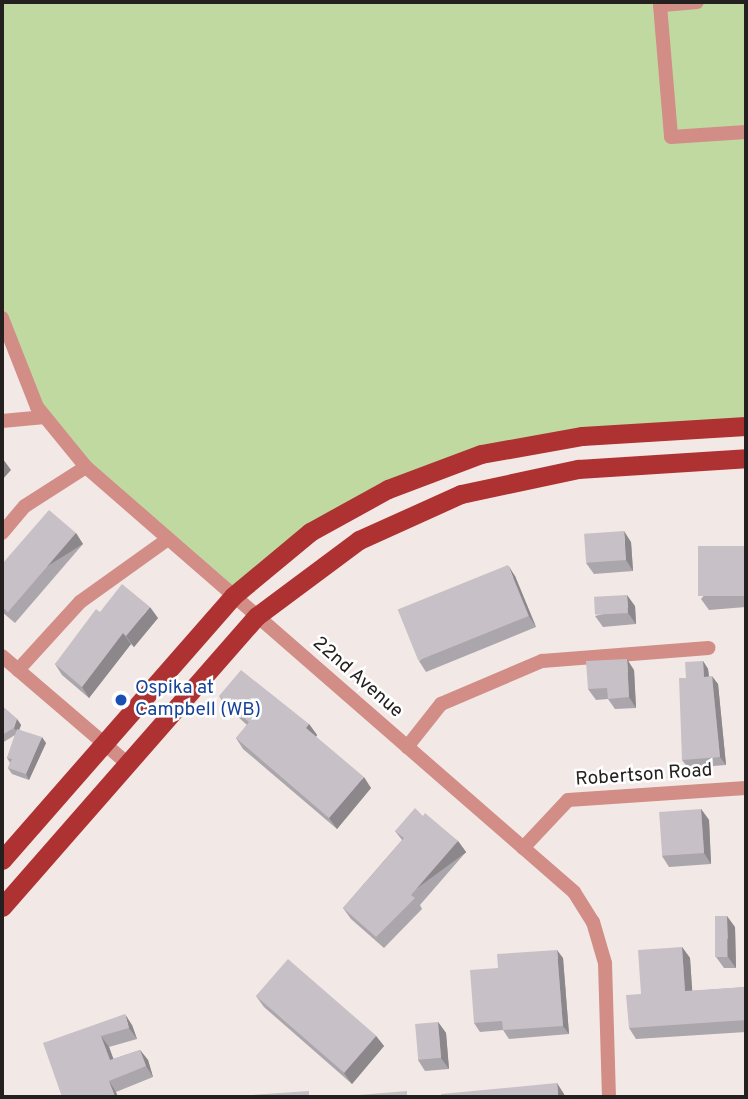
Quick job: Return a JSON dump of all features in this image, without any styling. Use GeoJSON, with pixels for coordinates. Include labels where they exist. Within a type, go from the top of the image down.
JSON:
{"type":"FeatureCollection","features":[{"type":"Feature","properties":{"kind":"main road"},"geometry":{"type":"LineString","coordinates":[[2,860],[233,596],[310,532],[388,489],[481,454],[582,436],[746,426]]}},
{"type":"Feature","properties":{"kind":"main road"},"geometry":{"type":"LineString","coordinates":[[2,907],[257,616],[359,540],[461,494],[578,469],[746,458]]}},
{"type":"Feature","properties":{"kind":"street"},"geometry":{"type":"LineString","coordinates":[[696,2],[660,3],[671,137],[746,132]]}},
{"type":"Feature","properties":{"kind":"street","name":"22nd Avenue"},"geometry":{"type":"LineString","coordinates":[[2,318],[37,407],[86,467],[574,892],[593,922],[605,963],[609,1097]]}},
{"type":"Feature","properties":{"kind":"street"},"geometry":{"type":"LineString","coordinates":[[2,421],[45,417]]}},
{"type":"Feature","properties":{"kind":"street"},"geometry":{"type":"LineString","coordinates":[[2,533],[25,506],[86,467]]}},
{"type":"Feature","properties":{"kind":"street"},"geometry":{"type":"LineString","coordinates":[[18,670],[80,601],[168,539]]}},
{"type":"Feature","properties":{"kind":"street"},"geometry":{"type":"LineString","coordinates":[[407,747],[441,704],[542,661],[708,648]]}},
{"type":"Feature","properties":{"kind":"street"},"geometry":{"type":"LineString","coordinates":[[2,656],[127,763]]}},
{"type":"Feature","properties":{"kind":"street","name":"Robertson Road"},"geometry":{"type":"LineString","coordinates":[[523,848],[568,800],[746,788]]}},
{"type":"Feature","properties":{"kind":"green space"},"geometry":{"type":"Polygon","coordinates":[[[2,2],[746,2],[746,426],[599,437],[488,457],[390,487],[235,593],[62,444],[2,322],[2,2]]]}},
{"type":"Feature","properties":{"kind":"building"},"geometry":{"type":"Polygon","coordinates":[[[49,510],[76,533],[8,612],[2,607],[2,564],[49,510]]]}},
{"type":"Feature","properties":{"kind":"building"},"geometry":{"type":"Polygon","coordinates":[[[624,531],[626,560],[586,563],[584,534],[624,531]]]}},
{"type":"Feature","properties":{"kind":"building"},"geometry":{"type":"Polygon","coordinates":[[[698,546],[746,546],[746,596],[698,596],[698,546]]]}},
{"type":"Feature","properties":{"kind":"building"},"geometry":{"type":"Polygon","coordinates":[[[508,565],[529,616],[418,661],[398,610],[508,565]]]}},
{"type":"Feature","properties":{"kind":"building"},"geometry":{"type":"Polygon","coordinates":[[[122,584],[150,607],[126,636],[123,633],[82,687],[55,664],[96,609],[100,612],[122,584]]]}},
{"type":"Feature","properties":{"kind":"building"},"geometry":{"type":"Polygon","coordinates":[[[627,595],[628,613],[595,615],[594,597],[627,595]]]}},
{"type":"Feature","properties":{"kind":"building"},"geometry":{"type":"Polygon","coordinates":[[[627,659],[629,697],[608,699],[607,688],[588,689],[586,661],[627,659]]]}},
{"type":"Feature","properties":{"kind":"building"},"geometry":{"type":"Polygon","coordinates":[[[703,661],[704,677],[712,676],[720,757],[682,760],[679,678],[686,678],[685,662],[703,661]]]}},
{"type":"Feature","properties":{"kind":"building"},"geometry":{"type":"Polygon","coordinates":[[[241,670],[309,724],[306,728],[364,777],[329,818],[236,738],[249,722],[219,696],[241,670]]]}},
{"type":"Feature","properties":{"kind":"building"},"geometry":{"type":"Polygon","coordinates":[[[2,706],[17,719],[14,728],[2,735],[2,706]]]}},
{"type":"Feature","properties":{"kind":"building"},"geometry":{"type":"Polygon","coordinates":[[[17,729],[42,737],[26,774],[8,768],[12,759],[7,758],[17,729]]]}},
{"type":"Feature","properties":{"kind":"building"},"geometry":{"type":"Polygon","coordinates":[[[415,808],[423,816],[425,813],[458,841],[411,895],[415,898],[376,937],[343,908],[404,838],[395,831],[415,808]]]}},
{"type":"Feature","properties":{"kind":"building"},"geometry":{"type":"Polygon","coordinates":[[[701,809],[704,853],[662,856],[659,812],[701,809]]]}},
{"type":"Feature","properties":{"kind":"building"},"geometry":{"type":"Polygon","coordinates":[[[715,916],[727,916],[727,957],[715,957],[715,916]]]}},
{"type":"Feature","properties":{"kind":"building"},"geometry":{"type":"Polygon","coordinates":[[[682,947],[685,991],[746,987],[746,1020],[629,1028],[626,995],[641,994],[638,950],[682,947]]]}},
{"type":"Feature","properties":{"kind":"building"},"geometry":{"type":"Polygon","coordinates":[[[557,950],[563,1026],[503,1030],[502,1021],[474,1023],[470,970],[498,968],[497,954],[557,950]]]}},
{"type":"Feature","properties":{"kind":"building"},"geometry":{"type":"Polygon","coordinates":[[[288,959],[376,1036],[344,1073],[256,996],[288,959]]]}},
{"type":"Feature","properties":{"kind":"building"},"geometry":{"type":"Polygon","coordinates":[[[125,1014],[129,1028],[101,1036],[110,1060],[140,1050],[146,1066],[109,1081],[115,1097],[62,1097],[43,1043],[125,1014]]]}},
{"type":"Feature","properties":{"kind":"building"},"geometry":{"type":"Polygon","coordinates":[[[438,1022],[441,1058],[418,1060],[415,1024],[438,1022]]]}},
{"type":"Feature","properties":{"kind":"building"},"geometry":{"type":"Polygon","coordinates":[[[557,1083],[558,1097],[442,1097],[441,1094],[557,1083]]]}},
{"type":"Feature","properties":{"kind":"building"},"geometry":{"type":"Polygon","coordinates":[[[309,1091],[309,1097],[252,1097],[252,1095],[309,1091]]]}},
{"type":"Feature","properties":{"kind":"building"},"geometry":{"type":"Polygon","coordinates":[[[407,1091],[407,1097],[359,1097],[359,1095],[407,1091]]]}},
{"type":"Feature","properties":{"kind":"place","name":"Ospika at Campbell (WB)"},"geometry":{"type":"Point","coordinates":[121,700]}}]}
